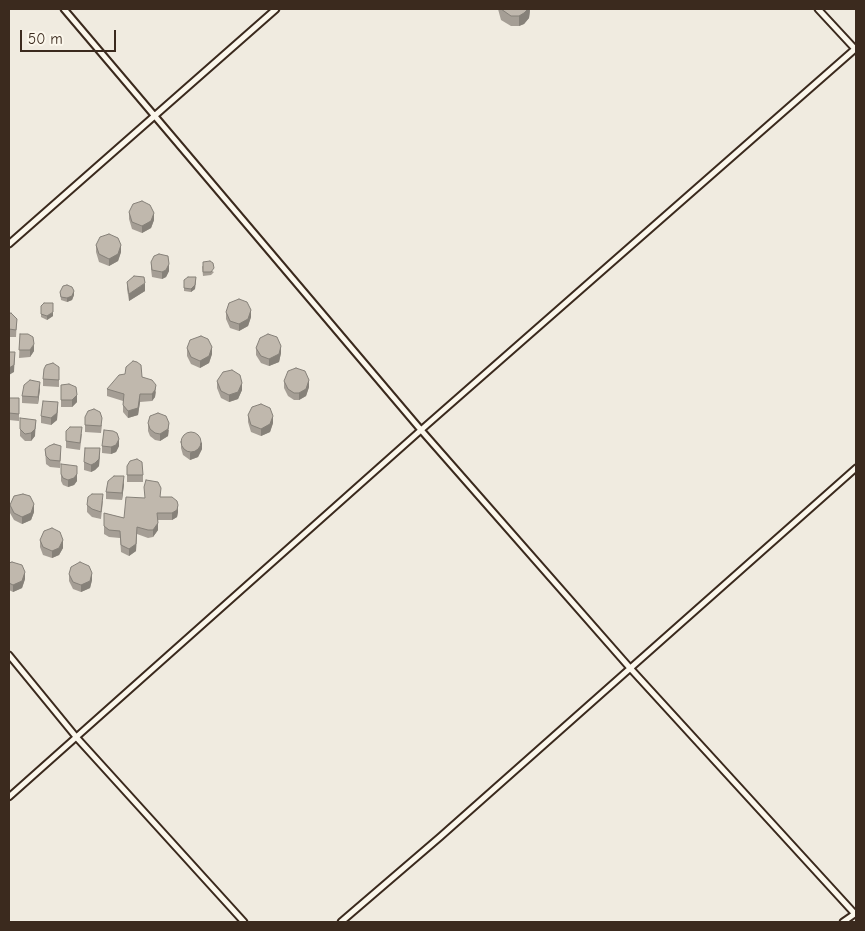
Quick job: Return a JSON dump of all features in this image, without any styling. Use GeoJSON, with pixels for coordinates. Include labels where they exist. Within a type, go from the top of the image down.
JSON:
{"type":"FeatureCollection","features":[{"type":"Feature","properties":{"kind":"lane"},"geometry":{"type":"LineString","coordinates":[[64,9],[421,430],[630,668],[855,913],[843,922]]}},
{"type":"Feature","properties":{"kind":"lane"},"geometry":{"type":"LineString","coordinates":[[9,244],[276,9]]}},
{"type":"Feature","properties":{"kind":"lane"},"geometry":{"type":"LineString","coordinates":[[9,797],[421,430],[856,50],[818,9]]}},
{"type":"Feature","properties":{"kind":"lane"},"geometry":{"type":"LineString","coordinates":[[340,922],[440,837],[856,468]]}},
{"type":"Feature","properties":{"kind":"lane"},"geometry":{"type":"LineString","coordinates":[[9,655],[77,738],[244,922]]}},
{"type":"Feature","properties":{"kind":"building"},"geometry":{"type":"Polygon","coordinates":[[[501,9],[528,9],[519,16],[511,16],[501,9]]]}},
{"type":"Feature","properties":{"kind":"building"},"geometry":{"type":"Polygon","coordinates":[[[142,201],[150,205],[154,213],[151,221],[142,226],[132,222],[129,212],[133,204],[142,201]]]}},
{"type":"Feature","properties":{"kind":"building"},"geometry":{"type":"Polygon","coordinates":[[[109,234],[118,238],[121,245],[118,254],[109,259],[99,254],[96,245],[100,237],[109,234]]]}},
{"type":"Feature","properties":{"kind":"building"},"geometry":{"type":"Polygon","coordinates":[[[159,254],[168,256],[169,264],[166,270],[162,272],[152,270],[151,262],[154,256],[159,254]]]}},
{"type":"Feature","properties":{"kind":"building"},"geometry":{"type":"Polygon","coordinates":[[[210,261],[213,263],[214,268],[211,272],[203,272],[203,262],[210,261]]]}},
{"type":"Feature","properties":{"kind":"building"},"geometry":{"type":"Polygon","coordinates":[[[134,276],[144,277],[145,283],[129,294],[127,282],[134,276]]]}},
{"type":"Feature","properties":{"kind":"building"},"geometry":{"type":"Polygon","coordinates":[[[188,277],[196,277],[195,285],[191,289],[184,288],[184,280],[188,277]]]}},
{"type":"Feature","properties":{"kind":"building"},"geometry":{"type":"Polygon","coordinates":[[[63,286],[72,287],[74,291],[72,296],[67,298],[61,297],[60,292],[63,286]]]}},
{"type":"Feature","properties":{"kind":"building"},"geometry":{"type":"Polygon","coordinates":[[[239,299],[247,302],[251,310],[248,319],[239,324],[230,321],[226,312],[229,303],[239,299]]]}},
{"type":"Feature","properties":{"kind":"building"},"geometry":{"type":"Polygon","coordinates":[[[44,303],[53,303],[53,312],[47,316],[41,314],[41,306],[44,303]]]}},
{"type":"Feature","properties":{"kind":"building"},"geometry":{"type":"Polygon","coordinates":[[[11,313],[17,319],[16,330],[9,329],[9,314],[11,313]]]}},
{"type":"Feature","properties":{"kind":"building"},"geometry":{"type":"Polygon","coordinates":[[[20,334],[28,334],[33,337],[34,344],[30,350],[19,350],[20,334]]]}},
{"type":"Feature","properties":{"kind":"building"},"geometry":{"type":"Polygon","coordinates":[[[268,334],[277,337],[281,346],[279,354],[269,359],[261,356],[256,348],[260,338],[268,334]]]}},
{"type":"Feature","properties":{"kind":"building"},"geometry":{"type":"Polygon","coordinates":[[[201,336],[208,339],[212,347],[209,356],[200,361],[191,357],[187,348],[190,340],[201,336]]]}},
{"type":"Feature","properties":{"kind":"building"},"geometry":{"type":"Polygon","coordinates":[[[9,352],[15,352],[14,365],[9,368],[9,352]]]}},
{"type":"Feature","properties":{"kind":"building"},"geometry":{"type":"Polygon","coordinates":[[[133,361],[141,365],[142,377],[152,380],[156,385],[152,394],[140,394],[138,408],[128,411],[123,405],[124,394],[107,389],[119,375],[125,374],[126,367],[133,361]]]}},
{"type":"Feature","properties":{"kind":"building"},"geometry":{"type":"Polygon","coordinates":[[[53,363],[59,367],[59,380],[43,379],[46,365],[53,363]]]}},
{"type":"Feature","properties":{"kind":"building"},"geometry":{"type":"Polygon","coordinates":[[[296,368],[305,371],[309,380],[306,389],[299,393],[294,393],[288,389],[284,381],[288,371],[296,368]]]}},
{"type":"Feature","properties":{"kind":"building"},"geometry":{"type":"Polygon","coordinates":[[[232,370],[240,375],[242,383],[238,392],[229,395],[221,391],[217,381],[223,372],[232,370]]]}},
{"type":"Feature","properties":{"kind":"building"},"geometry":{"type":"Polygon","coordinates":[[[30,380],[40,382],[38,397],[22,396],[24,385],[30,380]]]}},
{"type":"Feature","properties":{"kind":"building"},"geometry":{"type":"Polygon","coordinates":[[[69,384],[76,387],[77,395],[72,400],[61,400],[61,385],[69,384]]]}},
{"type":"Feature","properties":{"kind":"building"},"geometry":{"type":"Polygon","coordinates":[[[9,398],[19,398],[19,414],[9,413],[9,398]]]}},
{"type":"Feature","properties":{"kind":"building"},"geometry":{"type":"Polygon","coordinates":[[[43,401],[58,402],[57,413],[51,418],[41,416],[43,401]]]}},
{"type":"Feature","properties":{"kind":"building"},"geometry":{"type":"Polygon","coordinates":[[[261,404],[270,408],[273,416],[270,424],[261,429],[251,425],[248,415],[252,407],[261,404]]]}},
{"type":"Feature","properties":{"kind":"building"},"geometry":{"type":"Polygon","coordinates":[[[94,409],[100,412],[102,418],[101,426],[85,425],[85,417],[88,411],[94,409]]]}},
{"type":"Feature","properties":{"kind":"building"},"geometry":{"type":"Polygon","coordinates":[[[158,413],[166,416],[169,423],[168,429],[160,434],[150,429],[148,423],[150,416],[158,413]]]}},
{"type":"Feature","properties":{"kind":"building"},"geometry":{"type":"Polygon","coordinates":[[[20,418],[36,420],[35,429],[31,433],[25,434],[20,429],[20,418]]]}},
{"type":"Feature","properties":{"kind":"building"},"geometry":{"type":"Polygon","coordinates":[[[70,427],[82,427],[80,443],[66,441],[66,431],[70,427]]]}},
{"type":"Feature","properties":{"kind":"building"},"geometry":{"type":"Polygon","coordinates":[[[104,430],[117,433],[119,439],[116,445],[111,447],[102,446],[104,430]]]}},
{"type":"Feature","properties":{"kind":"building"},"geometry":{"type":"Polygon","coordinates":[[[191,432],[198,435],[201,442],[198,449],[191,452],[184,449],[181,442],[184,435],[191,432]]]}},
{"type":"Feature","properties":{"kind":"building"},"geometry":{"type":"Polygon","coordinates":[[[54,444],[61,446],[60,461],[50,460],[46,456],[45,449],[54,444]]]}},
{"type":"Feature","properties":{"kind":"building"},"geometry":{"type":"Polygon","coordinates":[[[85,448],[100,448],[99,459],[91,465],[84,462],[85,448]]]}},
{"type":"Feature","properties":{"kind":"building"},"geometry":{"type":"Polygon","coordinates":[[[137,459],[142,462],[143,475],[127,475],[127,466],[130,461],[137,459]]]}},
{"type":"Feature","properties":{"kind":"building"},"geometry":{"type":"Polygon","coordinates":[[[61,464],[77,466],[77,474],[74,478],[68,480],[63,478],[61,464]]]}},
{"type":"Feature","properties":{"kind":"building"},"geometry":{"type":"Polygon","coordinates":[[[114,476],[124,476],[122,493],[106,492],[108,481],[114,476]]]}},
{"type":"Feature","properties":{"kind":"building"},"geometry":{"type":"Polygon","coordinates":[[[146,480],[158,482],[161,488],[160,497],[172,497],[177,501],[177,510],[172,513],[157,513],[158,523],[153,530],[137,527],[136,544],[129,549],[121,545],[120,531],[109,530],[104,526],[104,513],[124,518],[126,497],[145,498],[144,487],[146,480]]]}},
{"type":"Feature","properties":{"kind":"building"},"geometry":{"type":"Polygon","coordinates":[[[23,494],[30,496],[34,504],[31,513],[22,517],[14,513],[10,505],[14,496],[23,494]]]}},
{"type":"Feature","properties":{"kind":"building"},"geometry":{"type":"Polygon","coordinates":[[[92,494],[103,494],[101,512],[87,505],[88,497],[92,494]]]}},
{"type":"Feature","properties":{"kind":"building"},"geometry":{"type":"Polygon","coordinates":[[[52,528],[60,532],[63,540],[59,548],[52,551],[43,547],[40,540],[44,531],[52,528]]]}},
{"type":"Feature","properties":{"kind":"building"},"geometry":{"type":"Polygon","coordinates":[[[80,562],[89,566],[92,573],[90,581],[81,585],[73,582],[69,574],[71,567],[80,562]]]}},
{"type":"Feature","properties":{"kind":"building"},"geometry":{"type":"Polygon","coordinates":[[[9,563],[22,565],[25,572],[22,581],[13,585],[9,583],[9,563]]]}}]}
